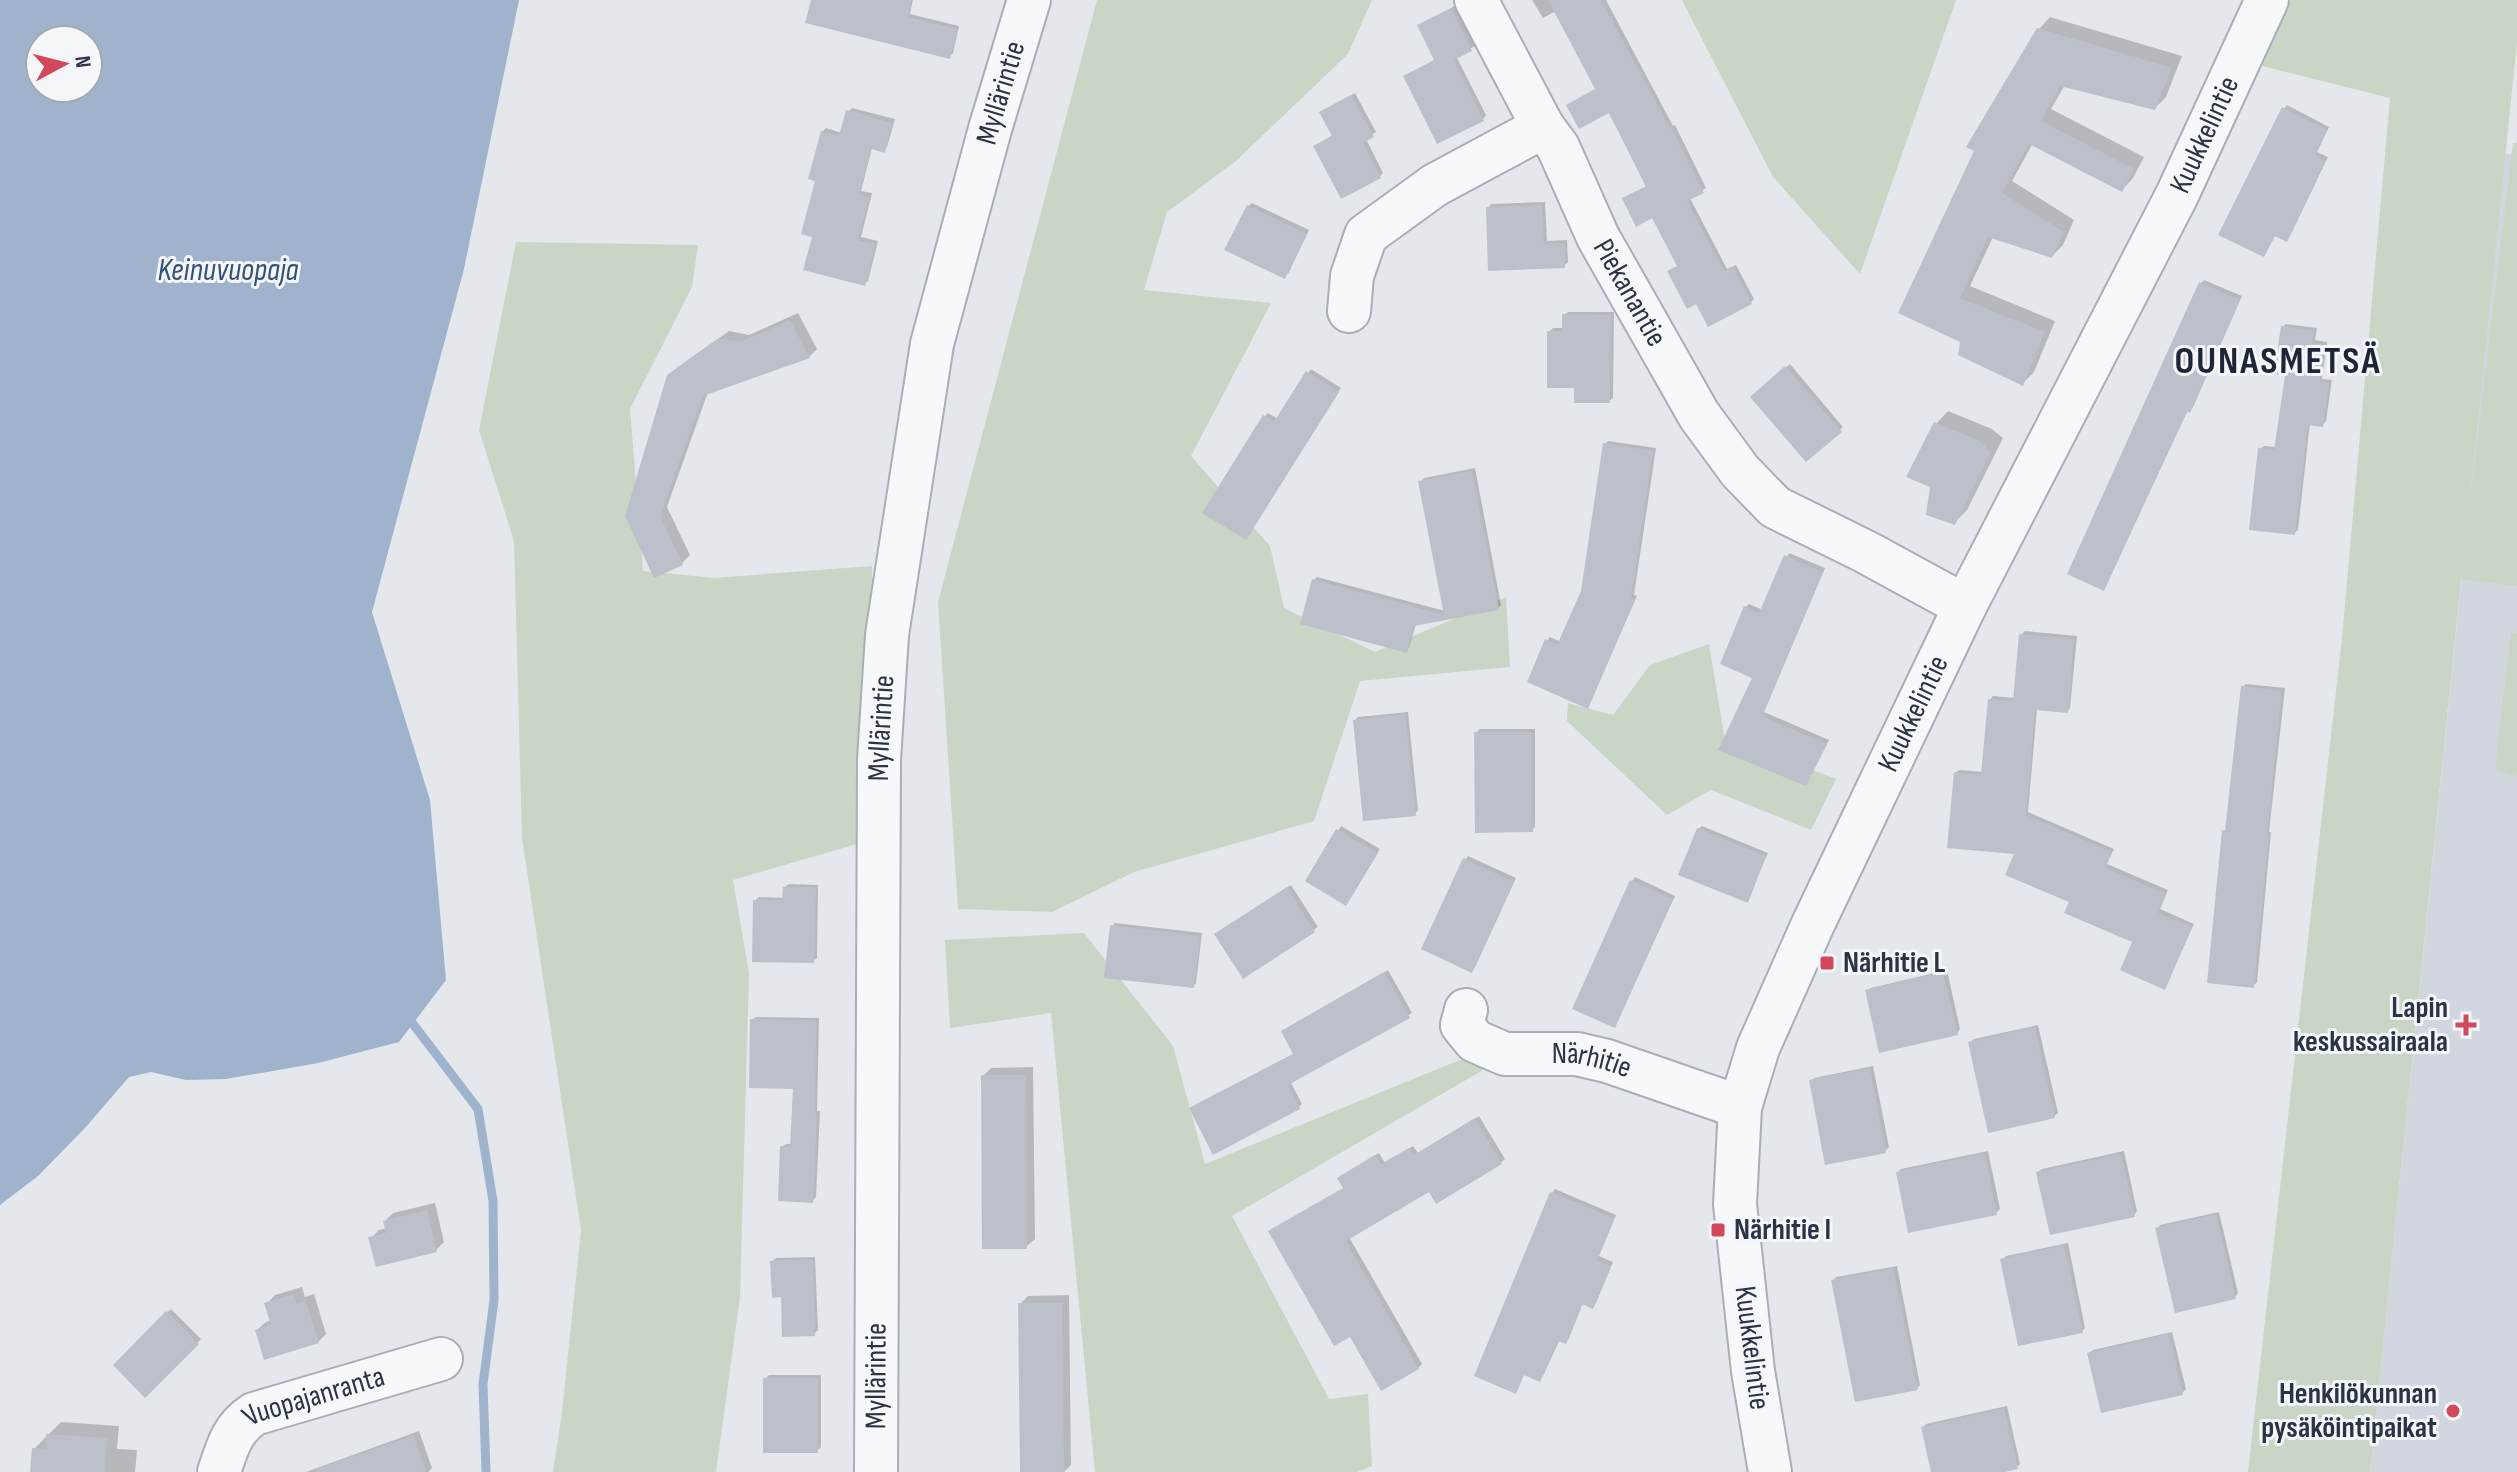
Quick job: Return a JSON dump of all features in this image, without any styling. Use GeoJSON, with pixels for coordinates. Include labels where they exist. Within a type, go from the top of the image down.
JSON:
{"type":"FeatureCollection","features":[{"type":"Feature","properties":{"kind":"street","name":"Myllärintie"},"geometry":{"type":"LineString","coordinates":[[876,1472],[879,760],[887,635],[932,344],[990,129],[1029,0]]}},
{"type":"Feature","properties":{"kind":"street","name":"Piekanantie"},"geometry":{"type":"LineString","coordinates":[[1476,0],[1543,127],[1558,147],[1598,237],[1699,415],[1740,471],[1775,507],[1932,586],[1965,606]]}},
{"type":"Feature","properties":{"kind":"street","name":"Kuukkelintie"},"geometry":{"type":"LineString","coordinates":[[1770,1472],[1753,1371],[1735,1204],[1740,1107],[1758,1048],[1965,606],[2177,195],[2267,0]]}},
{"type":"Feature","properties":{"kind":"street"},"geometry":{"type":"LineString","coordinates":[[1349,311],[1352,276],[1366,235],[1435,185],[1543,127]]}},
{"type":"Feature","properties":{"kind":"street","name":"Närhitie"},"geometry":{"type":"LineString","coordinates":[[1466,1010],[1462,1025],[1475,1041],[1505,1054],[1577,1054],[1607,1061],[1740,1107]]}},
{"type":"Feature","properties":{"kind":"street","name":"Vuopajanranta"},"geometry":{"type":"LineString","coordinates":[[219,1472],[229,1440],[240,1423],[254,1414],[441,1359]]}},
{"type":"Feature","properties":{"kind":"shaded area","name":"Lapin keskussairaala"},"geometry":{"type":"Polygon","coordinates":[[[2505,154],[2517,155],[2517,1472],[2370,1472],[2505,154]]]}},
{"type":"Feature","properties":{"kind":"green space"},"geometry":{"type":"Polygon","coordinates":[[[1097,0],[1372,0],[1348,54],[1236,161],[1167,212],[1144,290],[1271,303],[1191,456],[1270,546],[1284,608],[1375,652],[1506,597],[1510,667],[1360,681],[1314,821],[1134,872],[1052,912],[958,909],[938,602],[1097,0]]]}},
{"type":"Feature","properties":{"kind":"green space"},"geometry":{"type":"Polygon","coordinates":[[[1682,0],[1956,0],[1860,274],[1773,177],[1682,0]]]}},
{"type":"Feature","properties":{"kind":"green space"},"geometry":{"type":"Polygon","coordinates":[[[2291,0],[2517,0],[2517,42],[2469,509],[2513,143],[2517,143],[2517,586],[2461,579],[2370,1472],[2248,1472],[2342,638],[2390,98],[2262,66],[2291,0]]]}},
{"type":"Feature","properties":{"kind":"green space"},"geometry":{"type":"Polygon","coordinates":[[[516,242],[698,245],[692,287],[630,409],[643,571],[714,578],[872,566],[874,839],[733,880],[749,973],[740,1297],[716,1472],[553,1472],[581,1230],[522,838],[514,541],[479,430],[516,242]]]}},
{"type":"Feature","properties":{"kind":"green space"},"geometry":{"type":"Polygon","coordinates":[[[2511,632],[2517,633],[2517,776],[2495,770],[2511,632]]]}},
{"type":"Feature","properties":{"kind":"green space"},"geometry":{"type":"Polygon","coordinates":[[[1709,644],[1724,735],[1836,779],[1811,830],[1711,790],[1667,815],[1567,721],[1568,703],[1613,715],[1650,665],[1709,644]]]}},
{"type":"Feature","properties":{"kind":"green space"},"geometry":{"type":"Polygon","coordinates":[[[1084,933],[1173,1046],[1205,1164],[1472,1055],[1483,1070],[1232,1216],[1329,1399],[1368,1394],[1372,1466],[1357,1472],[1095,1472],[1051,1013],[950,1028],[945,940],[1084,933]]]}},
{"type":"Feature","properties":{"kind":"water","name":"Keinuvuopaja"},"geometry":{"type":"Polygon","coordinates":[[[0,0],[519,0],[464,269],[372,612],[430,800],[446,980],[399,1042],[318,1063],[226,1079],[186,1080],[151,1072],[129,1077],[38,1176],[0,1205],[0,0]]]}},
{"type":"Feature","properties":{"kind":"building"},"geometry":{"type":"Polygon","coordinates":[[[811,0],[912,0],[908,17],[957,29],[950,59],[805,23],[811,0]]]}},
{"type":"Feature","properties":{"kind":"building"},"geometry":{"type":"Polygon","coordinates":[[[1548,0],[1601,0],[1704,193],[1687,201],[1724,271],[1733,267],[1752,304],[1708,327],[1696,304],[1687,309],[1667,271],[1677,266],[1652,218],[1636,227],[1622,198],[1646,187],[1609,113],[1579,129],[1566,105],[1595,89],[1548,0]]]}},
{"type":"Feature","properties":{"kind":"building"},"geometry":{"type":"Polygon","coordinates":[[[1451,8],[1472,51],[1454,60],[1484,121],[1437,144],[1403,76],[1434,60],[1417,25],[1451,8]]]}},
{"type":"Feature","properties":{"kind":"building"},"geometry":{"type":"Polygon","coordinates":[[[2037,28],[2172,68],[2155,110],[2060,86],[2041,121],[2134,169],[2122,192],[2029,144],[2002,193],[2064,232],[2052,258],[1988,237],[1960,298],[2045,332],[2023,386],[1958,355],[1960,342],[1898,313],[1974,151],[1966,147],[2037,28]]]}},
{"type":"Feature","properties":{"kind":"building"},"geometry":{"type":"Polygon","coordinates":[[[1351,95],[1374,137],[1363,143],[1381,178],[1341,199],[1313,146],[1332,136],[1319,112],[1351,95]]]}},
{"type":"Feature","properties":{"kind":"building"},"geometry":{"type":"Polygon","coordinates":[[[2282,107],[2327,130],[2315,155],[2325,161],[2287,242],[2275,236],[2264,257],[2218,235],[2282,107]]]}},
{"type":"Feature","properties":{"kind":"building"},"geometry":{"type":"Polygon","coordinates":[[[846,110],[892,123],[885,153],[871,149],[859,194],[869,197],[858,240],[876,244],[865,286],[803,270],[812,237],[801,234],[815,181],[808,179],[821,131],[839,136],[846,110]]]}},
{"type":"Feature","properties":{"kind":"building"},"geometry":{"type":"Polygon","coordinates":[[[1247,205],[1307,234],[1285,279],[1224,250],[1247,205]]]}},
{"type":"Feature","properties":{"kind":"building"},"geometry":{"type":"Polygon","coordinates":[[[1542,205],[1544,244],[1565,243],[1565,268],[1488,271],[1486,207],[1542,205]]]}},
{"type":"Feature","properties":{"kind":"building"},"geometry":{"type":"Polygon","coordinates":[[[2199,282],[2240,300],[2190,413],[2187,411],[2104,591],[2067,574],[2199,282]]]}},
{"type":"Feature","properties":{"kind":"building"},"geometry":{"type":"Polygon","coordinates":[[[1562,314],[1611,315],[1610,403],[1574,403],[1574,388],[1547,388],[1547,331],[1562,331],[1562,314]]]}},
{"type":"Feature","properties":{"kind":"building"},"geometry":{"type":"Polygon","coordinates":[[[790,320],[810,358],[703,396],[660,516],[683,565],[654,578],[625,516],[667,375],[719,338],[740,342],[790,320]]]}},
{"type":"Feature","properties":{"kind":"building"},"geometry":{"type":"Polygon","coordinates":[[[2281,326],[2314,331],[2312,343],[2325,345],[2320,382],[2329,383],[2323,427],[2308,425],[2295,535],[2249,530],[2258,448],[2274,450],[2285,376],[2274,374],[2281,326]]]}},
{"type":"Feature","properties":{"kind":"building"},"geometry":{"type":"Polygon","coordinates":[[[1785,366],[1842,432],[1806,462],[1750,397],[1785,366]]]}},
{"type":"Feature","properties":{"kind":"building"},"geometry":{"type":"Polygon","coordinates":[[[1306,371],[1339,392],[1246,540],[1202,513],[1263,415],[1274,422],[1306,371]]]}},
{"type":"Feature","properties":{"kind":"building"},"geometry":{"type":"Polygon","coordinates":[[[1934,422],[1980,441],[1991,452],[1955,525],[1926,515],[1930,487],[1906,477],[1934,422]]]}},
{"type":"Feature","properties":{"kind":"building"},"geometry":{"type":"Polygon","coordinates":[[[1603,443],[1653,451],[1631,598],[1635,600],[1588,709],[1527,682],[1545,639],[1557,645],[1581,591],[1603,443]]]}},
{"type":"Feature","properties":{"kind":"building"},"geometry":{"type":"Polygon","coordinates":[[[1472,471],[1499,610],[1414,626],[1407,653],[1300,624],[1312,579],[1444,615],[1418,481],[1472,471]]]}},
{"type":"Feature","properties":{"kind":"building"},"geometry":{"type":"Polygon","coordinates":[[[1784,555],[1823,572],[1762,716],[1827,744],[1806,786],[1718,750],[1752,678],[1720,664],[1744,606],[1759,613],[1784,555]]]}},
{"type":"Feature","properties":{"kind":"building"},"geometry":{"type":"Polygon","coordinates":[[[2019,634],[2074,639],[2068,713],[2035,710],[2026,815],[2112,852],[2105,868],[2166,894],[2158,913],[2192,927],[2165,990],[2120,970],[2132,942],[2064,913],[2069,902],[2005,875],[2014,854],[1947,848],[1954,772],[1981,775],[1988,699],[2013,701],[2019,634]]]}},
{"type":"Feature","properties":{"kind":"building"},"geometry":{"type":"Polygon","coordinates":[[[2241,686],[2282,691],[2254,988],[2207,983],[2222,830],[2225,831],[2241,686]]]}},
{"type":"Feature","properties":{"kind":"building"},"geometry":{"type":"Polygon","coordinates":[[[1405,714],[1416,816],[1363,821],[1353,720],[1405,714]]]}},
{"type":"Feature","properties":{"kind":"building"},"geometry":{"type":"Polygon","coordinates":[[[1474,732],[1532,732],[1533,832],[1475,833],[1474,732]]]}},
{"type":"Feature","properties":{"kind":"building"},"geometry":{"type":"Polygon","coordinates":[[[1697,828],[1766,856],[1748,903],[1678,875],[1697,828]]]}},
{"type":"Feature","properties":{"kind":"building"},"geometry":{"type":"Polygon","coordinates":[[[1336,829],[1378,853],[1346,906],[1305,881],[1336,829]]]}},
{"type":"Feature","properties":{"kind":"building"},"geometry":{"type":"Polygon","coordinates":[[[1463,858],[1514,882],[1472,973],[1421,949],[1463,858]]]}},
{"type":"Feature","properties":{"kind":"building"},"geometry":{"type":"Polygon","coordinates":[[[1630,880],[1673,899],[1615,1028],[1572,1009],[1630,880]]]}},
{"type":"Feature","properties":{"kind":"building"},"geometry":{"type":"Polygon","coordinates":[[[783,887],[816,887],[814,963],[752,962],[753,900],[782,900],[783,887]]]}},
{"type":"Feature","properties":{"kind":"building"},"geometry":{"type":"Polygon","coordinates":[[[1287,887],[1315,932],[1243,979],[1214,934],[1287,887]]]}},
{"type":"Feature","properties":{"kind":"building"},"geometry":{"type":"Polygon","coordinates":[[[1110,925],[1200,936],[1194,988],[1104,978],[1110,925]]]}},
{"type":"Feature","properties":{"kind":"building"},"geometry":{"type":"Polygon","coordinates":[[[1384,972],[1410,1018],[1288,1085],[1300,1109],[1213,1155],[1189,1108],[1293,1054],[1281,1031],[1384,972]]]}},
{"type":"Feature","properties":{"kind":"building"},"geometry":{"type":"Polygon","coordinates":[[[1943,972],[1958,1035],[1879,1053],[1865,990],[1943,972]]]}},
{"type":"Feature","properties":{"kind":"building"},"geometry":{"type":"Polygon","coordinates":[[[750,1019],[816,1021],[817,1114],[813,1203],[778,1201],[780,1146],[790,1147],[793,1089],[749,1088],[750,1019]]]}},
{"type":"Feature","properties":{"kind":"building"},"geometry":{"type":"Polygon","coordinates":[[[2035,1027],[2055,1118],[1988,1133],[1968,1042],[2035,1027]]]}},
{"type":"Feature","properties":{"kind":"building"},"geometry":{"type":"Polygon","coordinates":[[[1870,1068],[1886,1153],[1825,1165],[1809,1080],[1870,1068]]]}},
{"type":"Feature","properties":{"kind":"building"},"geometry":{"type":"Polygon","coordinates":[[[981,1075],[1026,1075],[1027,1249],[982,1249],[981,1075]]]}},
{"type":"Feature","properties":{"kind":"building"},"geometry":{"type":"Polygon","coordinates":[[[1475,1118],[1502,1164],[1436,1204],[1429,1192],[1346,1241],[1419,1369],[1381,1391],[1350,1337],[1334,1346],[1268,1231],[1343,1188],[1337,1178],[1375,1155],[1381,1164],[1409,1148],[1414,1155],[1475,1118]]]}},
{"type":"Feature","properties":{"kind":"building"},"geometry":{"type":"Polygon","coordinates":[[[1985,1153],[1997,1215],[1908,1233],[1896,1172],[1985,1153]]]}},
{"type":"Feature","properties":{"kind":"building"},"geometry":{"type":"Polygon","coordinates":[[[2121,1154],[2135,1217],[2050,1235],[2036,1172],[2121,1154]]]}},
{"type":"Feature","properties":{"kind":"building"},"geometry":{"type":"Polygon","coordinates":[[[1550,1192],[1614,1218],[1597,1260],[1611,1266],[1593,1309],[1582,1304],[1566,1344],[1558,1341],[1540,1382],[1524,1375],[1516,1394],[1474,1376],[1550,1192]]]}},
{"type":"Feature","properties":{"kind":"building"},"geometry":{"type":"Polygon","coordinates":[[[427,1210],[437,1252],[376,1267],[368,1237],[386,1233],[383,1221],[427,1210]]]}},
{"type":"Feature","properties":{"kind":"building"},"geometry":{"type":"Polygon","coordinates":[[[2216,1214],[2236,1299],[2175,1313],[2155,1228],[2216,1214]]]}},
{"type":"Feature","properties":{"kind":"building"},"geometry":{"type":"Polygon","coordinates":[[[2064,1245],[2083,1333],[2018,1346],[2000,1259],[2064,1245]]]}},
{"type":"Feature","properties":{"kind":"building"},"geometry":{"type":"Polygon","coordinates":[[[813,1259],[815,1336],[782,1337],[781,1297],[772,1298],[770,1261],[813,1259]]]}},
{"type":"Feature","properties":{"kind":"building"},"geometry":{"type":"Polygon","coordinates":[[[1893,1268],[1918,1390],[1855,1402],[1831,1280],[1893,1268]]]}},
{"type":"Feature","properties":{"kind":"building"},"geometry":{"type":"Polygon","coordinates":[[[294,1294],[297,1304],[306,1301],[319,1343],[264,1360],[255,1330],[271,1325],[264,1303],[294,1294]]]}},
{"type":"Feature","properties":{"kind":"building"},"geometry":{"type":"Polygon","coordinates":[[[1018,1303],[1062,1303],[1064,1472],[1020,1472],[1018,1303]]]}},
{"type":"Feature","properties":{"kind":"building"},"geometry":{"type":"Polygon","coordinates":[[[166,1311],[199,1344],[145,1398],[113,1365],[166,1311]]]}},
{"type":"Feature","properties":{"kind":"building"},"geometry":{"type":"Polygon","coordinates":[[[2169,1334],[2183,1395],[2101,1413],[2087,1353],[2169,1334]]]}},
{"type":"Feature","properties":{"kind":"building"},"geometry":{"type":"Polygon","coordinates":[[[763,1378],[818,1378],[818,1453],[763,1453],[763,1378]]]}},
{"type":"Feature","properties":{"kind":"building"},"geometry":{"type":"Polygon","coordinates":[[[2004,1408],[2018,1469],[2005,1472],[1931,1472],[1921,1427],[2004,1408]]]}},
{"type":"Feature","properties":{"kind":"building"},"geometry":{"type":"Polygon","coordinates":[[[46,1434],[107,1438],[105,1472],[30,1472],[32,1448],[46,1449],[46,1434]]]}},
{"type":"Feature","properties":{"kind":"building"},"geometry":{"type":"Polygon","coordinates":[[[414,1435],[426,1472],[316,1472],[316,1469],[414,1435]]]}},
{"type":"Feature","properties":{"kind":"waterway"},"geometry":{"type":"LineString","coordinates":[[413,1024],[478,1109],[493,1201],[494,1300],[483,1384],[486,1472]]}},
{"type":"Feature","properties":{"kind":"place","name":"Närhitie L"},"geometry":{"type":"Point","coordinates":[1827,963]}},
{"type":"Feature","properties":{"kind":"place","name":"Lapin keskussairaala"},"geometry":{"type":"Point","coordinates":[2466,1025]}},
{"type":"Feature","properties":{"kind":"place","name":"Närhitie I"},"geometry":{"type":"Point","coordinates":[1718,1230]}},
{"type":"Feature","properties":{"kind":"place","name":"Henkilökunnan pysäköintipaikat"},"geometry":{"type":"Point","coordinates":[2453,1411]}},
{"type":"Feature","properties":{"kind":"district","name":"OUNASMETSÄ"},"geometry":{"type":"Point","coordinates":[2278,361]}}]}
